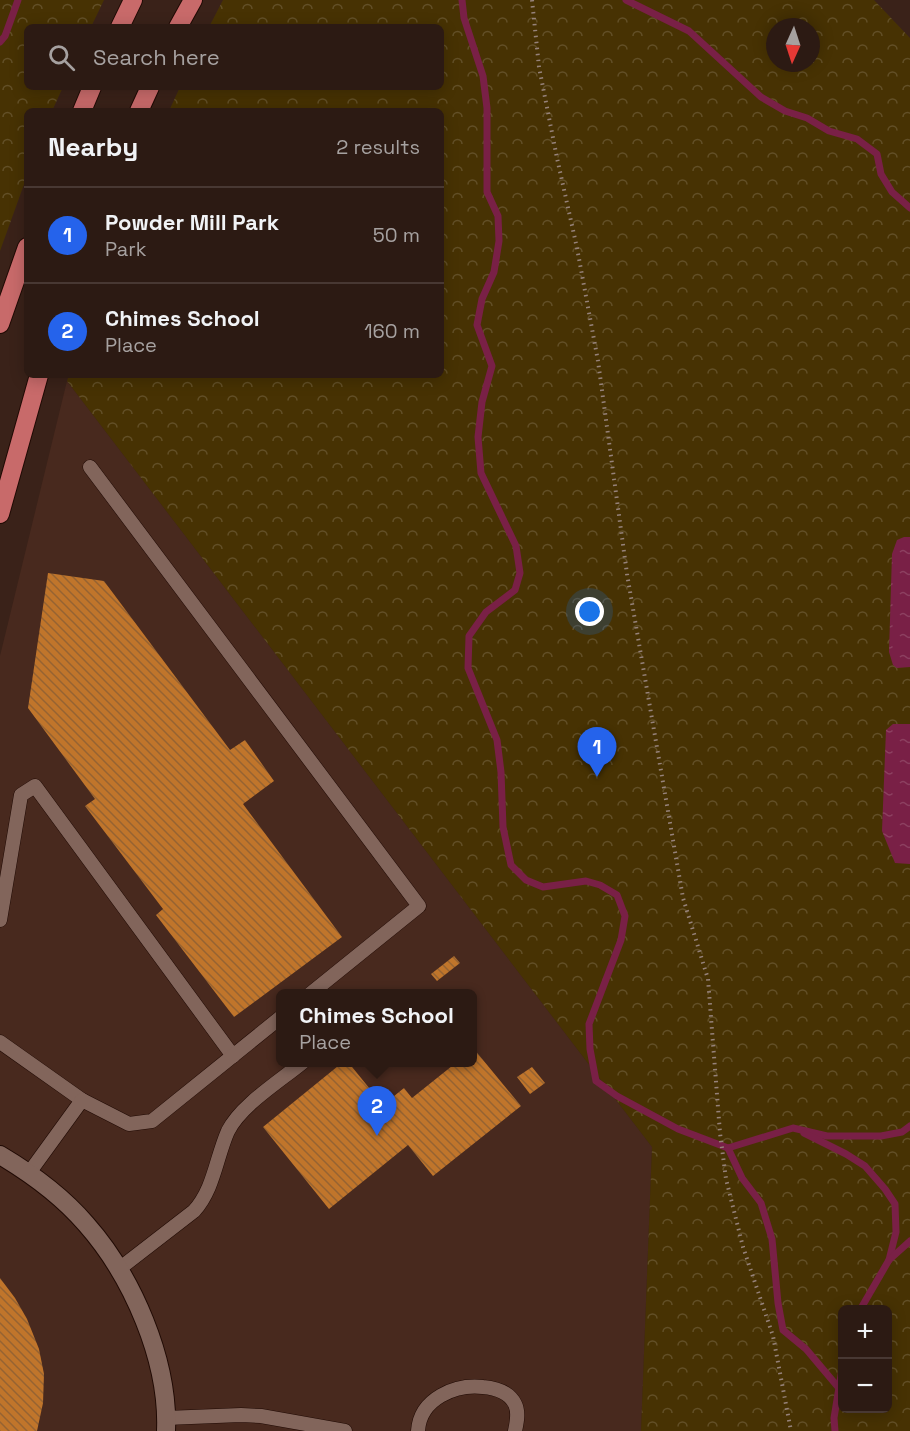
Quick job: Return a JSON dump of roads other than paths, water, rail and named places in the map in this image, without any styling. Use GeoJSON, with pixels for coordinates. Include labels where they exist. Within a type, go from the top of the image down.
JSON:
{"type":"FeatureCollection","features":[{"type":"Feature","properties":{"kind":"main road"},"geometry":{"type":"LineString","coordinates":[[121,24],[133,0]]}},
{"type":"Feature","properties":{"kind":"main road"},"geometry":{"type":"LineString","coordinates":[[180,24],[192,0]]}},
{"type":"Feature","properties":{"kind":"main road"},"geometry":{"type":"LineString","coordinates":[[83,108],[91,90]]}},
{"type":"Feature","properties":{"kind":"main road"},"geometry":{"type":"LineString","coordinates":[[140,108],[149,90]]}},
{"type":"Feature","properties":{"kind":"main road"},"geometry":{"type":"LineString","coordinates":[[0,324],[24,256]]}},
{"type":"Feature","properties":{"kind":"main road"},"geometry":{"type":"LineString","coordinates":[[0,514],[38,378]]}},
{"type":"Feature","properties":{"kind":"street"},"geometry":{"type":"LineString","coordinates":[[0,1155],[29,1173],[62,1200],[86,1223],[119,1269],[146,1325],[156,1355],[166,1425]]}},
{"type":"Feature","properties":{"kind":"lane"},"geometry":{"type":"LineString","coordinates":[[90,467],[419,906],[315,989]]}},
{"type":"Feature","properties":{"kind":"lane"},"geometry":{"type":"LineString","coordinates":[[0,920],[21,795],[34,786],[233,1056]]}},
{"type":"Feature","properties":{"kind":"lane"},"geometry":{"type":"LineString","coordinates":[[0,1042],[82,1100],[129,1124],[152,1121],[276,1021]]}},
{"type":"Feature","properties":{"kind":"lane"},"geometry":{"type":"LineString","coordinates":[[119,1269],[194,1211],[203,1201],[229,1131],[236,1119],[248,1106],[297,1067]]}},
{"type":"Feature","properties":{"kind":"lane"},"geometry":{"type":"LineString","coordinates":[[29,1173],[82,1100]]}},
{"type":"Feature","properties":{"kind":"lane"},"geometry":{"type":"LineString","coordinates":[[418,1431],[424,1413],[436,1399],[452,1389],[468,1385],[492,1388],[506,1393],[515,1403],[518,1414],[515,1431]]}},
{"type":"Feature","properties":{"kind":"lane"},"geometry":{"type":"LineString","coordinates":[[166,1425],[241,1415],[261,1416],[341,1430]]}},
{"type":"Feature","properties":{"kind":"water"},"geometry":{"type":"Polygon","coordinates":[[[910,537],[910,667],[897,668],[893,665],[889,652],[892,554],[897,540],[910,537]]]}},
{"type":"Feature","properties":{"kind":"water"},"geometry":{"type":"Polygon","coordinates":[[[893,724],[910,724],[910,864],[895,863],[882,831],[886,730],[893,724]]]}},
{"type":"Feature","properties":{"kind":"waterway"},"geometry":{"type":"LineString","coordinates":[[0,42],[5,36],[18,0]]}},
{"type":"Feature","properties":{"kind":"waterway"},"geometry":{"type":"LineString","coordinates":[[462,0],[464,18],[483,76],[487,108],[487,192],[498,216],[499,241],[494,272],[482,299],[477,325],[492,366],[482,402],[478,437],[481,473],[516,546],[520,573],[515,590],[486,612],[469,636],[468,668],[497,740],[503,827],[511,865],[526,880],[543,887],[586,881],[600,885],[617,895],[625,916],[621,940],[589,1024],[590,1049],[596,1081],[617,1096],[678,1129],[728,1148],[793,1128],[827,1136],[881,1136],[902,1132],[910,1126]]}},
{"type":"Feature","properties":{"kind":"waterway"},"geometry":{"type":"LineString","coordinates":[[626,0],[689,31],[761,97],[829,131],[857,139],[877,154],[881,174],[892,192],[910,208]]}},
{"type":"Feature","properties":{"kind":"waterway"},"geometry":{"type":"LineString","coordinates":[[804,1133],[865,1166],[885,1189],[895,1204],[896,1232],[889,1260]]}},
{"type":"Feature","properties":{"kind":"waterway"},"geometry":{"type":"LineString","coordinates":[[728,1148],[742,1178],[761,1203],[772,1239],[783,1330],[806,1349],[838,1387]]}},
{"type":"Feature","properties":{"kind":"waterway"},"geometry":{"type":"LineString","coordinates":[[863,1305],[889,1260],[910,1241]]}},
{"type":"Feature","properties":{"kind":"waterway"},"geometry":{"type":"LineString","coordinates":[[835,1431],[834,1418],[838,1394]]}},
{"type":"Feature","properties":{"kind":"place","name":"Powder Mill Park"},"geometry":{"type":"Point","coordinates":[597,777]}},
{"type":"Feature","properties":{"kind":"place","name":"Chimes School"},"geometry":{"type":"Point","coordinates":[377,1136]}}]}
